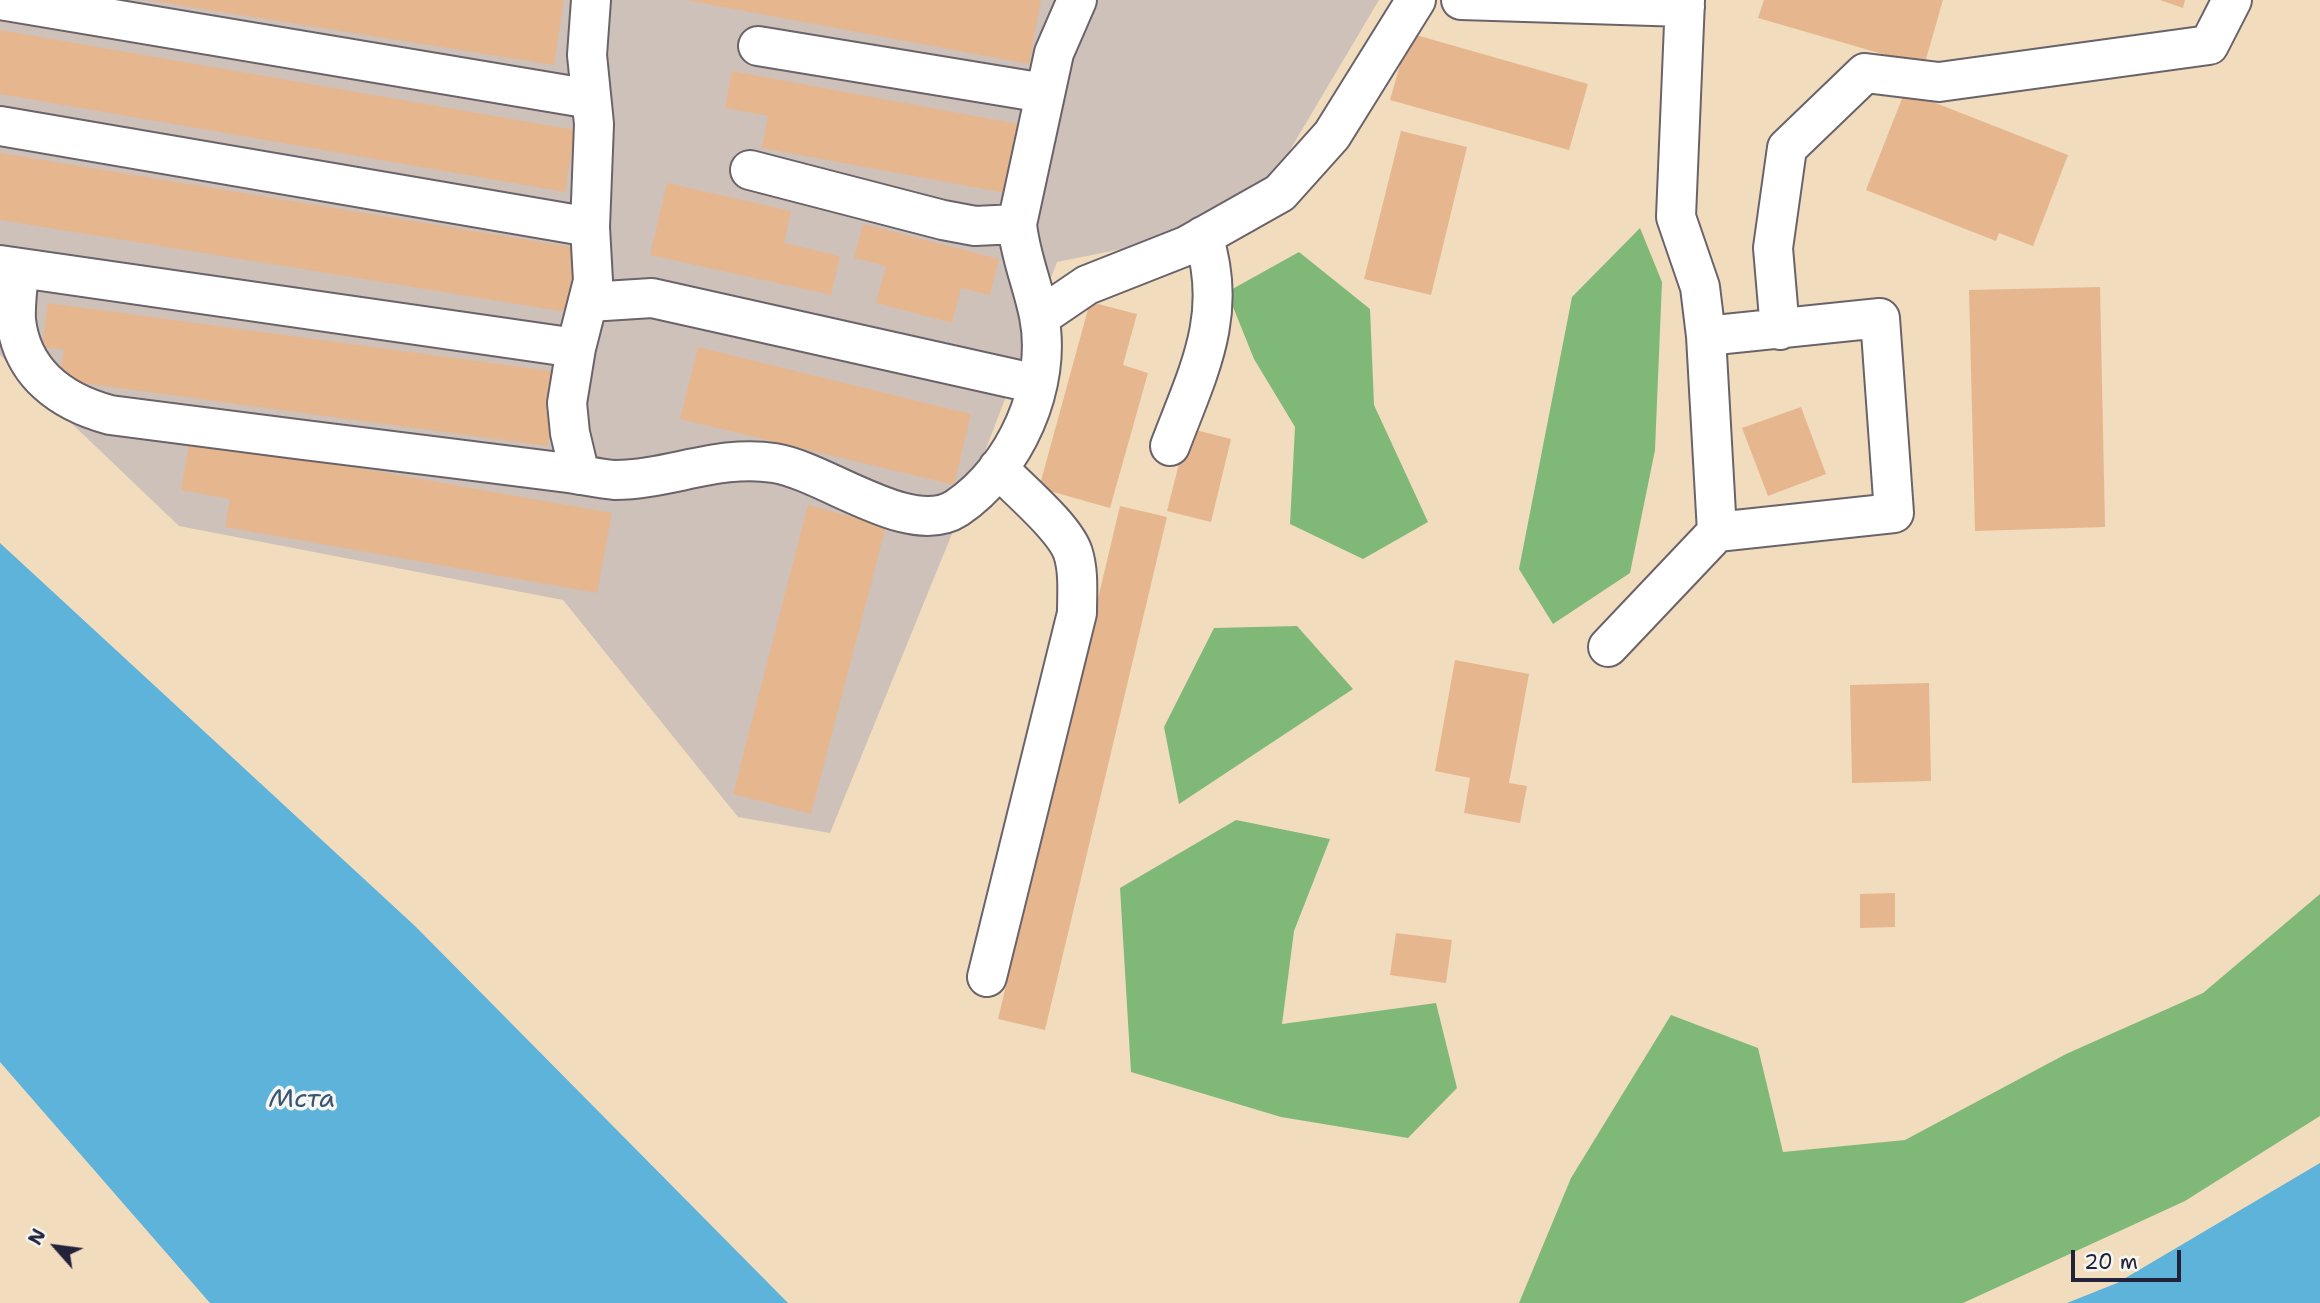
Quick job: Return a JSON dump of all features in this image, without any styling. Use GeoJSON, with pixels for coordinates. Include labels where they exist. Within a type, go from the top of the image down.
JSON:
{"type":"FeatureCollection","features":[{"type":"Feature","properties":{"kind":"lane"},"geometry":{"type":"LineString","coordinates":[[0,0],[591,99]]}},
{"type":"Feature","properties":{"kind":"lane"},"geometry":{"type":"LineString","coordinates":[[580,474],[570,433],[567,403],[576,348],[593,281],[590,227],[594,124],[587,55],[591,0]]}},
{"type":"Feature","properties":{"kind":"lane"},"geometry":{"type":"LineString","coordinates":[[576,348],[9,268],[21,343],[34,367],[55,391],[82,407],[110,415],[616,480],[718,464],[774,463],[808,472],[881,506],[929,517],[956,509],[998,468],[1024,425],[1037,384],[1040,317],[1019,245],[1017,224],[1054,52],[1077,0]]}},
{"type":"Feature","properties":{"kind":"lane"},"geometry":{"type":"LineString","coordinates":[[1040,317],[1087,285],[1132,270],[1203,236],[1280,193],[1332,135],[1416,0]]}},
{"type":"Feature","properties":{"kind":"lane"},"geometry":{"type":"LineString","coordinates":[[1461,0],[1685,3],[1676,217],[1700,287],[1706,336],[1717,532]]}},
{"type":"Feature","properties":{"kind":"lane"},"geometry":{"type":"LineString","coordinates":[[1780,330],[1773,248],[1787,148],[1865,73],[1939,82],[2209,45],[2232,0]]}},
{"type":"Feature","properties":{"kind":"lane"},"geometry":{"type":"LineString","coordinates":[[758,46],[1044,93]]}},
{"type":"Feature","properties":{"kind":"lane"},"geometry":{"type":"LineString","coordinates":[[0,126],[590,227]]}},
{"type":"Feature","properties":{"kind":"lane"},"geometry":{"type":"LineString","coordinates":[[750,170],[943,220],[975,226],[1017,224]]}},
{"type":"Feature","properties":{"kind":"lane"},"geometry":{"type":"LineString","coordinates":[[1170,446],[1204,356],[1213,317],[1213,266],[1203,236]]}},
{"type":"Feature","properties":{"kind":"lane"},"geometry":{"type":"LineString","coordinates":[[589,302],[652,298],[1037,384]]}},
{"type":"Feature","properties":{"kind":"lane"},"geometry":{"type":"LineString","coordinates":[[1608,647],[1717,532],[1894,513],[1880,318],[1706,336]]}},
{"type":"Feature","properties":{"kind":"lane"},"geometry":{"type":"LineString","coordinates":[[988,977],[1077,613],[1078,579],[1073,552],[1059,529],[998,468]]}},
{"type":"Feature","properties":{"kind":"shaded area"},"geometry":{"type":"Polygon","coordinates":[[[0,0],[1379,0],[1246,224],[1057,262],[978,470],[830,833],[738,817],[563,600],[179,526],[0,355],[0,0]]]}},
{"type":"Feature","properties":{"kind":"green space"},"geometry":{"type":"Polygon","coordinates":[[[1640,228],[1662,282],[1655,450],[1630,573],[1553,624],[1519,569],[1572,297],[1640,228]]]}},
{"type":"Feature","properties":{"kind":"green space"},"geometry":{"type":"Polygon","coordinates":[[[1299,252],[1370,309],[1374,405],[1428,522],[1363,559],[1290,524],[1295,427],[1254,359],[1227,292],[1299,252]]]}},
{"type":"Feature","properties":{"kind":"green space"},"geometry":{"type":"Polygon","coordinates":[[[1297,626],[1353,689],[1179,804],[1164,727],[1214,628],[1297,626]]]}},
{"type":"Feature","properties":{"kind":"green space"},"geometry":{"type":"Polygon","coordinates":[[[1236,820],[1330,839],[1294,931],[1282,1024],[1436,1003],[1457,1088],[1408,1138],[1281,1117],[1131,1072],[1120,888],[1236,820]]]}},
{"type":"Feature","properties":{"kind":"green space"},"geometry":{"type":"Polygon","coordinates":[[[2320,894],[2320,1116],[2185,1201],[1963,1303],[1519,1303],[1571,1178],[1671,1015],[1758,1048],[1783,1152],[1905,1140],[2066,1054],[2203,993],[2320,894]]]}},
{"type":"Feature","properties":{"kind":"water","name":"Мста"},"geometry":{"type":"Polygon","coordinates":[[[0,543],[415,926],[788,1303],[210,1303],[0,1062],[0,543]]]}},
{"type":"Feature","properties":{"kind":"water"},"geometry":{"type":"Polygon","coordinates":[[[2320,1163],[2320,1303],[2067,1303],[2117,1283],[2320,1163]]]}},
{"type":"Feature","properties":{"kind":"building"},"geometry":{"type":"Polygon","coordinates":[[[147,0],[564,0],[554,65],[147,0]]]}},
{"type":"Feature","properties":{"kind":"building"},"geometry":{"type":"Polygon","coordinates":[[[685,0],[1041,0],[1029,64],[685,0]]]}},
{"type":"Feature","properties":{"kind":"building"},"geometry":{"type":"Polygon","coordinates":[[[1764,0],[1943,0],[1924,66],[1758,18],[1764,0]]]}},
{"type":"Feature","properties":{"kind":"building"},"geometry":{"type":"Polygon","coordinates":[[[2160,0],[2185,0],[2183,8],[2160,0]]]}},
{"type":"Feature","properties":{"kind":"building"},"geometry":{"type":"Polygon","coordinates":[[[0,30],[575,130],[565,192],[0,94],[0,30]]]}},
{"type":"Feature","properties":{"kind":"building"},"geometry":{"type":"Polygon","coordinates":[[[1409,33],[1588,84],[1569,150],[1390,100],[1409,33]]]}},
{"type":"Feature","properties":{"kind":"building"},"geometry":{"type":"Polygon","coordinates":[[[732,71],[1018,124],[1005,193],[762,148],[768,116],[725,108],[732,71]]]}},
{"type":"Feature","properties":{"kind":"building"},"geometry":{"type":"Polygon","coordinates":[[[1905,91],[2068,155],[2033,246],[1999,233],[1996,241],[1866,190],[1905,91]]]}},
{"type":"Feature","properties":{"kind":"building"},"geometry":{"type":"Polygon","coordinates":[[[1401,131],[1467,147],[1431,295],[1364,279],[1401,131]]]}},
{"type":"Feature","properties":{"kind":"building"},"geometry":{"type":"Polygon","coordinates":[[[0,153],[577,248],[566,312],[0,220],[0,153]]]}},
{"type":"Feature","properties":{"kind":"building"},"geometry":{"type":"Polygon","coordinates":[[[667,183],[791,211],[784,243],[840,256],[831,295],[650,255],[667,183]]]}},
{"type":"Feature","properties":{"kind":"building"},"geometry":{"type":"Polygon","coordinates":[[[863,224],[999,259],[990,295],[961,288],[952,323],[876,303],[886,266],[854,258],[863,224]]]}},
{"type":"Feature","properties":{"kind":"building"},"geometry":{"type":"Polygon","coordinates":[[[2100,287],[2105,527],[1975,531],[1969,290],[2100,287]]]}},
{"type":"Feature","properties":{"kind":"building"},"geometry":{"type":"Polygon","coordinates":[[[1090,302],[1137,314],[1123,365],[1148,373],[1110,508],[1039,488],[1090,302]]]}},
{"type":"Feature","properties":{"kind":"building"},"geometry":{"type":"Polygon","coordinates":[[[48,303],[558,372],[548,446],[59,380],[64,350],[42,347],[48,303]]]}},
{"type":"Feature","properties":{"kind":"building"},"geometry":{"type":"Polygon","coordinates":[[[698,347],[971,414],[954,485],[680,419],[698,347]]]}},
{"type":"Feature","properties":{"kind":"building"},"geometry":{"type":"Polygon","coordinates":[[[1801,407],[1826,474],[1768,496],[1742,428],[1801,407]]]}},
{"type":"Feature","properties":{"kind":"building"},"geometry":{"type":"Polygon","coordinates":[[[1188,428],[1231,439],[1211,522],[1167,511],[1188,428]]]}},
{"type":"Feature","properties":{"kind":"building"},"geometry":{"type":"Polygon","coordinates":[[[190,438],[612,513],[597,593],[225,527],[230,499],[181,490],[190,438]]]}},
{"type":"Feature","properties":{"kind":"building"},"geometry":{"type":"Polygon","coordinates":[[[808,505],[886,526],[811,814],[733,794],[808,505]]]}},
{"type":"Feature","properties":{"kind":"building"},"geometry":{"type":"Polygon","coordinates":[[[1120,506],[1167,517],[1045,1030],[998,1019],[1120,506]]]}},
{"type":"Feature","properties":{"kind":"building"},"geometry":{"type":"Polygon","coordinates":[[[1455,660],[1529,674],[1509,783],[1527,786],[1520,823],[1464,813],[1470,778],[1435,771],[1455,660]]]}},
{"type":"Feature","properties":{"kind":"building"},"geometry":{"type":"Polygon","coordinates":[[[1929,683],[1931,781],[1852,783],[1850,685],[1929,683]]]}},
{"type":"Feature","properties":{"kind":"building"},"geometry":{"type":"Polygon","coordinates":[[[1895,893],[1895,927],[1860,928],[1860,894],[1895,893]]]}},
{"type":"Feature","properties":{"kind":"building"},"geometry":{"type":"Polygon","coordinates":[[[1396,933],[1452,940],[1446,983],[1390,975],[1396,933]]]}}]}
